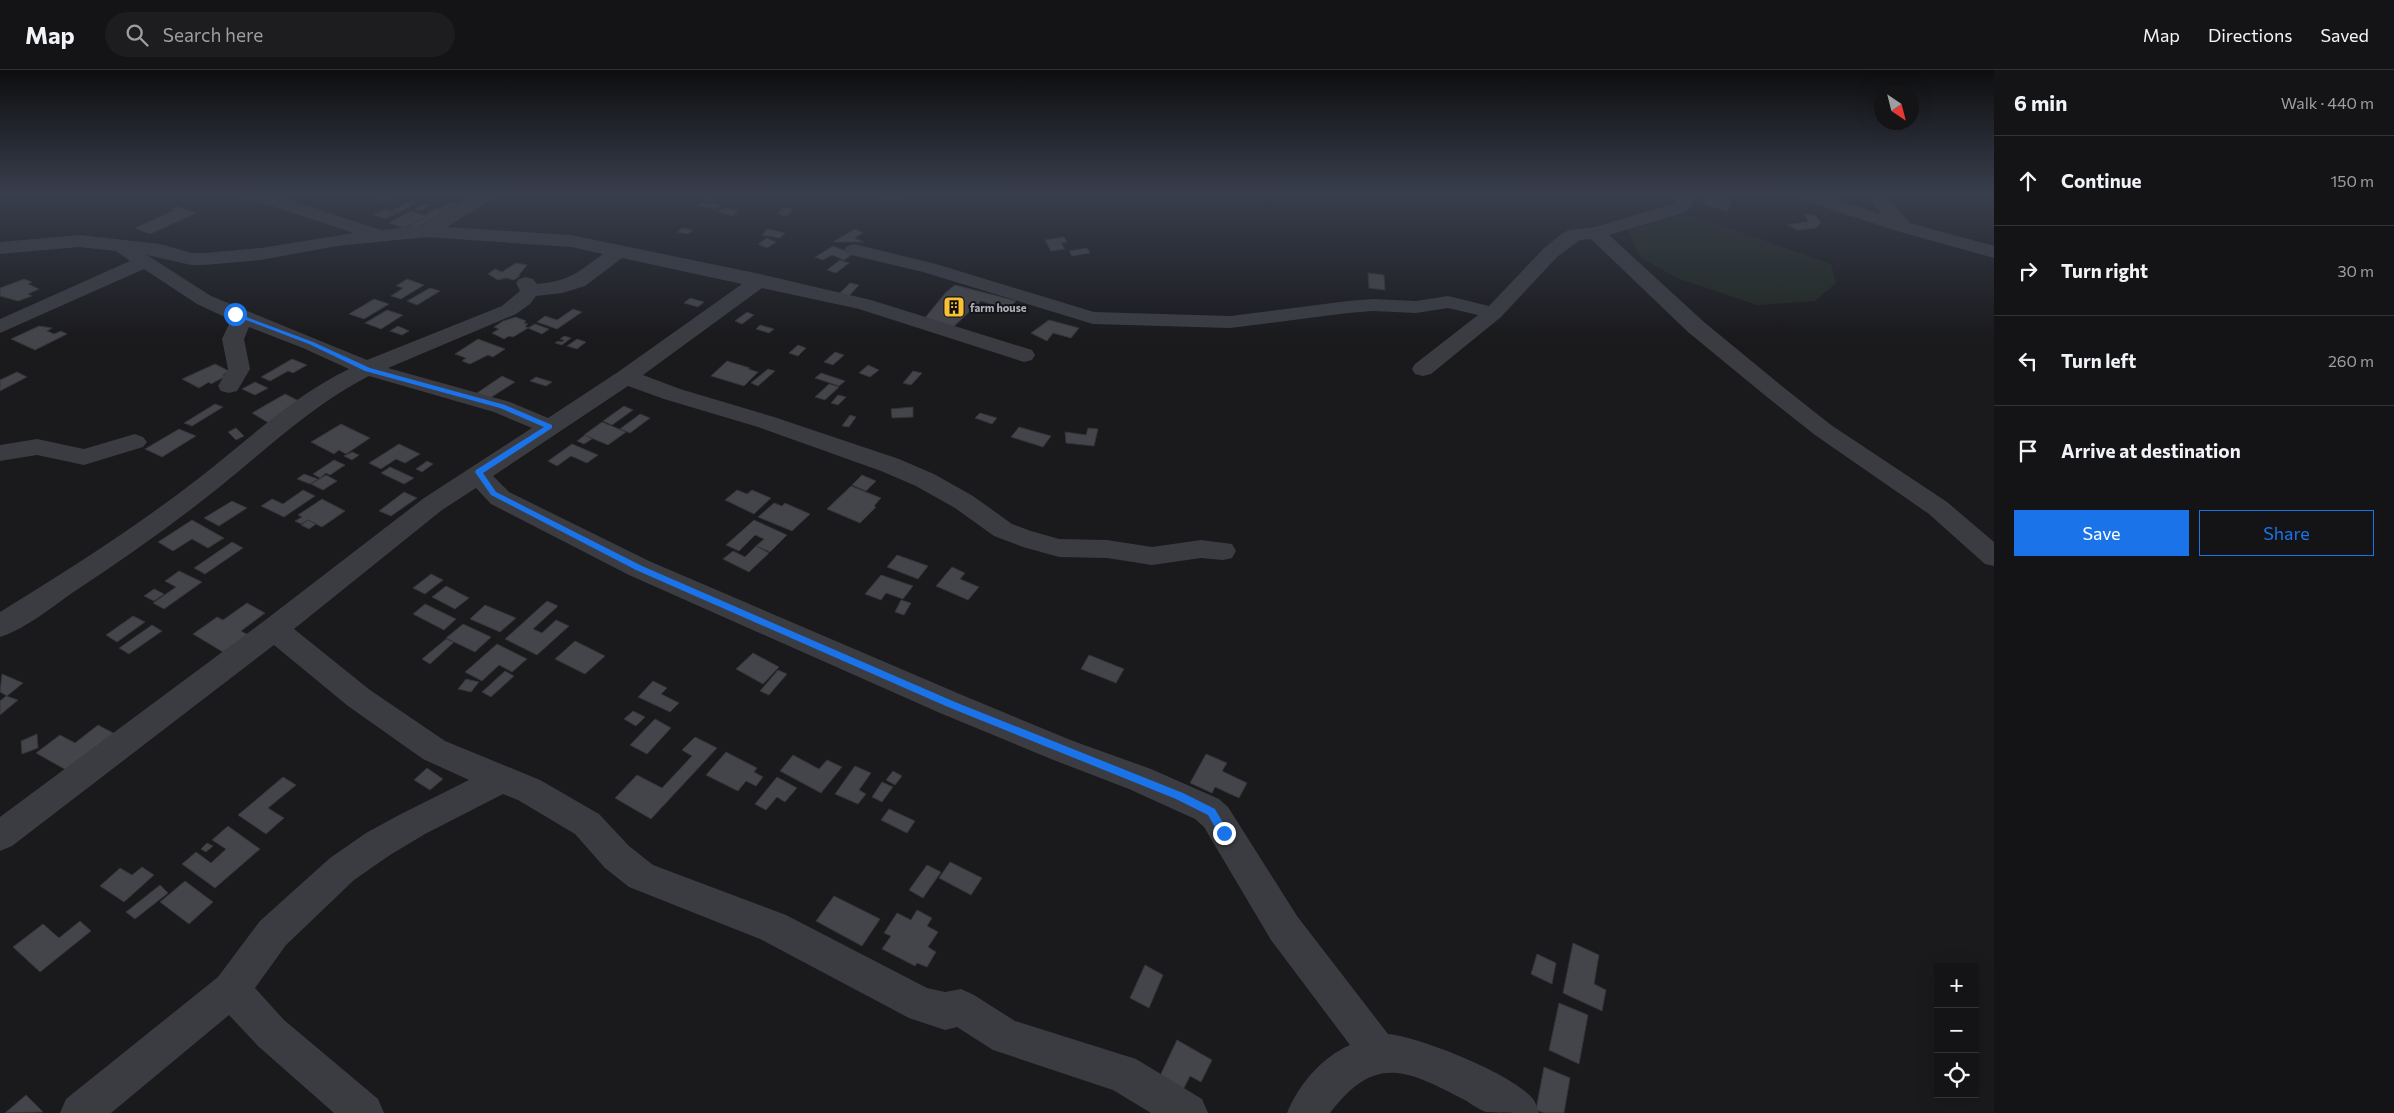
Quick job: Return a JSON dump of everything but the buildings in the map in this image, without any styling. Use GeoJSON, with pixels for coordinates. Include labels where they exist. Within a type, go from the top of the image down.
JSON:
{"type":"FeatureCollection","features":[{"type":"Feature","properties":{"kind":"street"},"geometry":{"type":"LineString","coordinates":[[0,248],[72,241]]}},
{"type":"Feature","properties":{"kind":"street"},"geometry":{"type":"LineString","coordinates":[[84,241],[160,250],[191,259],[225,259],[280,252],[334,241]]}},
{"type":"Feature","properties":{"kind":"street"},"geometry":{"type":"LineString","coordinates":[[567,241],[760,280],[864,304],[1024,355]]}},
{"type":"Feature","properties":{"kind":"street"},"geometry":{"type":"LineString","coordinates":[[1423,369],[1494,314],[1550,252],[1566,241]]}},
{"type":"Feature","properties":{"kind":"street"},"geometry":{"type":"LineString","coordinates":[[1605,241],[1724,351],[1823,430],[1938,508],[1994,557]]}},
{"type":"Feature","properties":{"kind":"street"},"geometry":{"type":"LineString","coordinates":[[1953,241],[1994,252]]}},
{"type":"Feature","properties":{"kind":"street"},"geometry":{"type":"LineString","coordinates":[[121,246],[146,260],[204,300],[311,343],[368,370],[502,407],[550,427]]}},
{"type":"Feature","properties":{"kind":"street"},"geometry":{"type":"LineString","coordinates":[[854,250],[929,268],[1093,318],[1230,322],[1348,307],[1373,305],[1416,307],[1448,302],[1494,314]]}},
{"type":"Feature","properties":{"kind":"street"},"geometry":{"type":"LineString","coordinates":[[0,626],[76,579],[200,489],[285,420],[329,389],[368,370],[499,315],[523,300],[528,287],[562,288],[578,282],[617,252]]}},
{"type":"Feature","properties":{"kind":"street"},"geometry":{"type":"LineString","coordinates":[[0,327],[146,260]]}},
{"type":"Feature","properties":{"kind":"street"},"geometry":{"type":"LineString","coordinates":[[4,829],[274,629],[433,504],[626,377],[760,280]]}},
{"type":"Feature","properties":{"kind":"street"},"geometry":{"type":"LineString","coordinates":[[229,386],[239,368],[233,338],[243,317]]}},
{"type":"Feature","properties":{"kind":"street"},"geometry":{"type":"LineString","coordinates":[[626,377],[672,394],[766,422],[890,465],[926,480],[964,502],[1003,530],[1023,538],[1059,548],[1107,549],[1152,556],[1202,550],[1224,551]]}},
{"type":"Feature","properties":{"kind":"street"},"geometry":{"type":"LineString","coordinates":[[0,453],[37,447],[84,457],[135,442]]}},
{"type":"Feature","properties":{"kind":"street"},"geometry":{"type":"LineString","coordinates":[[479,472],[487,486],[500,498],[639,568],[951,704],[1062,750],[1140,779],[1207,809],[1216,817],[1224,833],[1284,928],[1379,1053]]}},
{"type":"Feature","properties":{"kind":"street"},"geometry":{"type":"LineString","coordinates":[[274,629],[359,698],[434,750],[500,780],[529,790],[587,824],[617,857],[641,876],[773,927],[932,1009],[945,1011],[961,1008],[1006,1037],[1122,1073],[1188,1113]]}},
{"type":"Feature","properties":{"kind":"street"},"geometry":{"type":"LineString","coordinates":[[80,1113],[231,990],[273,933],[342,868],[413,824],[500,780]]}},
{"type":"Feature","properties":{"kind":"street"},"geometry":{"type":"LineString","coordinates":[[231,990],[270,1033],[364,1113]]}},
{"type":"Feature","properties":{"kind":"street"},"geometry":{"type":"LineString","coordinates":[[1307,1113],[1317,1095],[1339,1074],[1364,1057],[1379,1053],[1404,1055],[1478,1083],[1519,1113]]}},
{"type":"Feature","properties":{"kind":"shaded area"},"geometry":{"type":"Polygon","coordinates":[[[1633,241],[1765,241],[1831,264],[1836,283],[1815,301],[1757,305],[1677,278],[1640,257],[1633,241]]]}},
{"type":"Feature","properties":{"kind":"place","name":"farm house"},"geometry":{"type":"Point","coordinates":[954,307]}},
{"type":"Feature","properties":{"kind":"route"},"geometry":{"type":"LineString","coordinates":[[235,314],[311,343],[368,370],[502,407],[550,427],[479,472],[493,494],[639,568],[951,704],[1180,796],[1212,812],[1224,833]]}}]}
